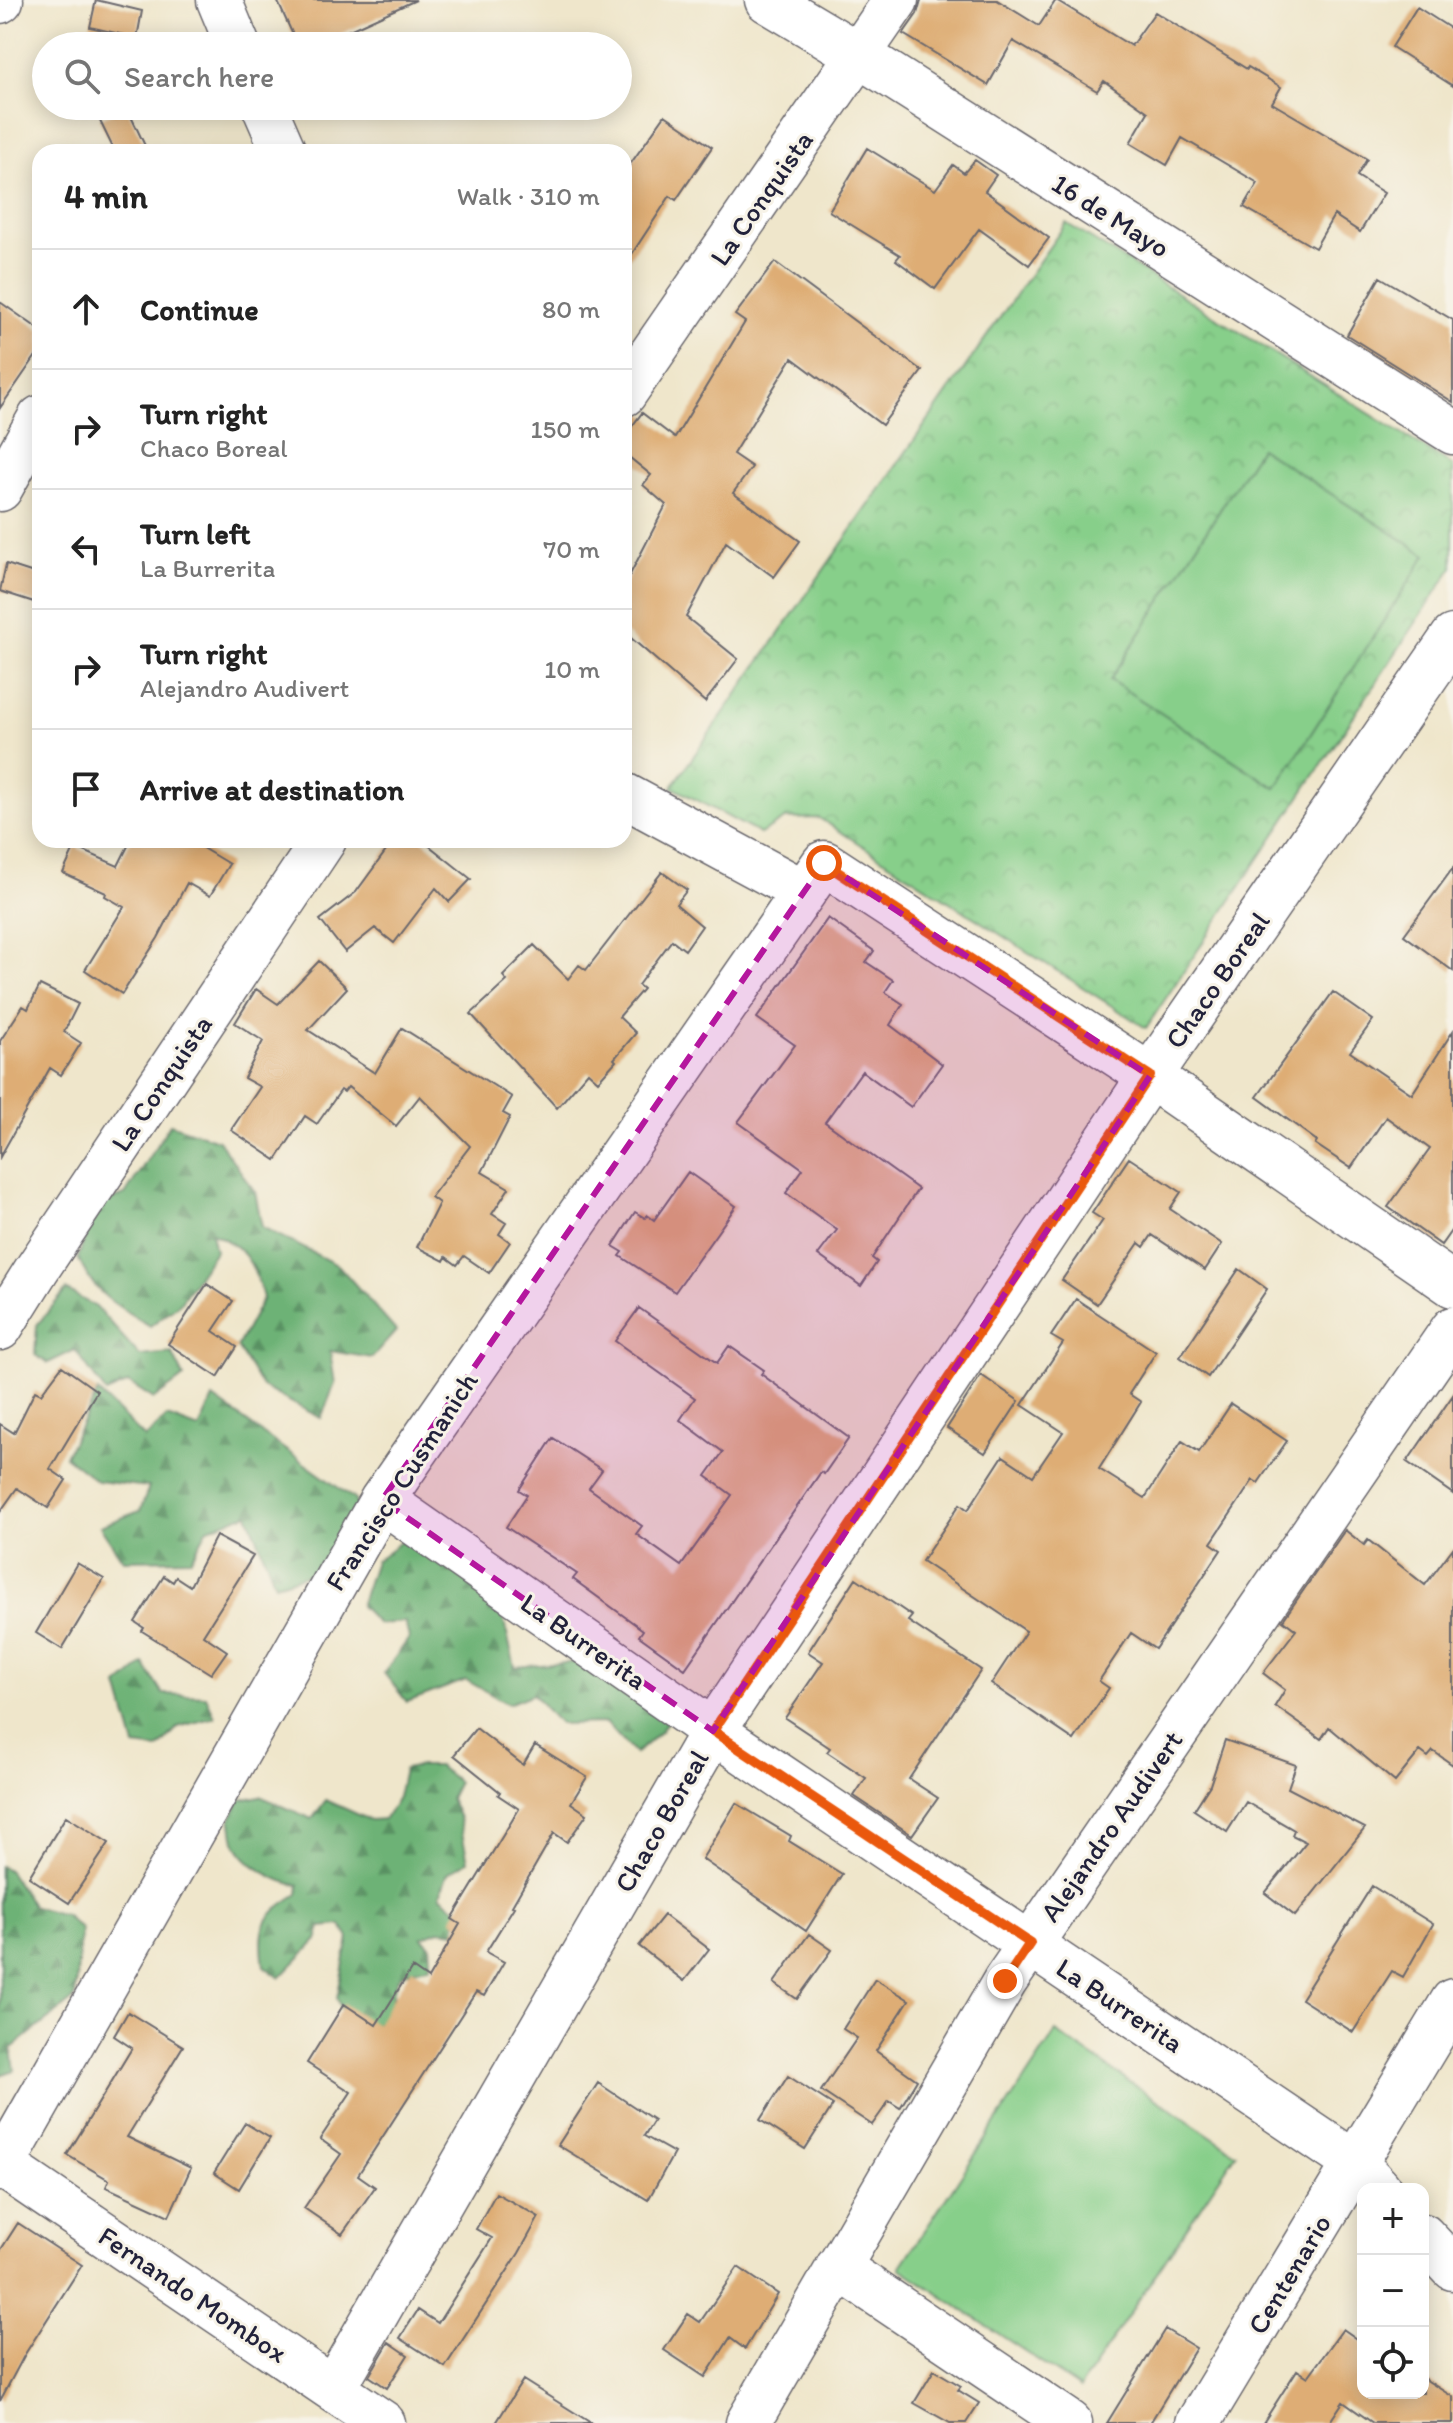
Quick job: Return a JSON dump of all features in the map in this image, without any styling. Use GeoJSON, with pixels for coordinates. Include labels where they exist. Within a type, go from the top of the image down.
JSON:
{"type":"FeatureCollection","features":[{"type":"Feature","properties":{"kind":"street"},"geometry":{"type":"LineString","coordinates":[[219,0],[232,32]]}},
{"type":"Feature","properties":{"kind":"street","name":"16 de Mayo"},"geometry":{"type":"LineString","coordinates":[[767,0],[859,55],[1453,432]]}},
{"type":"Feature","properties":{"kind":"street","name":"La Conquista"},"geometry":{"type":"LineString","coordinates":[[632,382],[896,0]]}},
{"type":"Feature","properties":{"kind":"street"},"geometry":{"type":"LineString","coordinates":[[270,120],[281,144]]}},
{"type":"Feature","properties":{"kind":"street"},"geometry":{"type":"LineString","coordinates":[[0,489],[32,432]]}},
{"type":"Feature","properties":{"kind":"street","name":"Chaco Boreal"},"geometry":{"type":"LineString","coordinates":[[333,2389],[713,1731],[1150,1076],[1453,637]]}},
{"type":"Feature","properties":{"kind":"street"},"geometry":{"type":"LineString","coordinates":[[632,798],[814,878],[1150,1076],[1453,1285]]}},
{"type":"Feature","properties":{"kind":"street","name":"La Conquista"},"geometry":{"type":"LineString","coordinates":[[0,1328],[319,848]]}},
{"type":"Feature","properties":{"kind":"street","name":"Francisco Cusmanich"},"geometry":{"type":"LineString","coordinates":[[1,2167],[382,1500],[814,878]]}},
{"type":"Feature","properties":{"kind":"street","name":"Alejandro Audivert"},"geometry":{"type":"LineString","coordinates":[[748,2423],[1005,1981],[1453,1329]]}},
{"type":"Feature","properties":{"kind":"street","name":"La Burrerita"},"geometry":{"type":"LineString","coordinates":[[382,1500],[713,1731],[1030,1943],[1368,2177]]}},
{"type":"Feature","properties":{"kind":"street","name":"Centenario"},"geometry":{"type":"LineString","coordinates":[[1198,2423],[1368,2177],[1453,2001]]}},
{"type":"Feature","properties":{"kind":"street","name":"Fernando Mombox"},"geometry":{"type":"LineString","coordinates":[[1,2167],[383,2423]]}},
{"type":"Feature","properties":{"kind":"street"},"geometry":{"type":"LineString","coordinates":[[1429,2242],[1453,2268]]}},
{"type":"Feature","properties":{"kind":"street"},"geometry":{"type":"LineString","coordinates":[[838,2267],[1070,2423]]}},
{"type":"Feature","properties":{"kind":"highlighted area"},"geometry":{"type":"Polygon","coordinates":[[[824,863],[1150,1076],[713,1731],[382,1500],[824,863]]]}},
{"type":"Feature","properties":{"kind":"green space"},"geometry":{"type":"Polygon","coordinates":[[[1066,223],[1453,466],[1453,567],[1146,1028],[819,818],[785,819],[760,834],[672,787],[1066,223]]]}},
{"type":"Feature","properties":{"kind":"green space"},"geometry":{"type":"Polygon","coordinates":[[[1260,448],[1426,555],[1276,788],[1110,680],[1260,448]]]}},
{"type":"Feature","properties":{"kind":"green space"},"geometry":{"type":"Polygon","coordinates":[[[170,1124],[218,1140],[255,1192],[262,1227],[339,1266],[396,1331],[372,1358],[330,1351],[335,1384],[321,1418],[262,1387],[237,1347],[263,1298],[252,1266],[233,1244],[211,1233],[215,1251],[180,1303],[150,1326],[99,1291],[84,1271],[78,1258],[97,1205],[125,1195],[170,1124]]]}},
{"type":"Feature","properties":{"kind":"green space"},"geometry":{"type":"Polygon","coordinates":[[[66,1290],[96,1307],[140,1356],[172,1353],[184,1377],[154,1399],[129,1383],[106,1393],[75,1350],[48,1363],[35,1355],[37,1325],[66,1290]]]}},
{"type":"Feature","properties":{"kind":"green space"},"geometry":{"type":"Polygon","coordinates":[[[98,1392],[145,1438],[167,1417],[199,1429],[213,1398],[354,1499],[361,1512],[335,1537],[326,1569],[275,1584],[248,1514],[208,1528],[191,1559],[123,1560],[100,1526],[140,1511],[149,1487],[97,1481],[65,1456],[98,1392]]]}},
{"type":"Feature","properties":{"kind":"green space"},"geometry":{"type":"Polygon","coordinates":[[[402,1541],[436,1549],[499,1601],[515,1667],[577,1662],[668,1720],[661,1731],[635,1754],[606,1723],[559,1724],[533,1694],[508,1704],[466,1680],[407,1702],[384,1673],[409,1638],[405,1622],[378,1624],[360,1606],[375,1561],[402,1541]]]}},
{"type":"Feature","properties":{"kind":"green space"},"geometry":{"type":"Polygon","coordinates":[[[144,1664],[163,1694],[206,1696],[215,1717],[178,1727],[158,1749],[135,1746],[118,1686],[144,1664]]]}},
{"type":"Feature","properties":{"kind":"green space"},"geometry":{"type":"Polygon","coordinates":[[[438,1766],[458,1782],[450,1798],[459,1818],[468,1861],[448,1873],[440,1895],[457,1909],[455,1932],[439,1930],[422,1937],[430,1945],[431,1966],[409,1972],[398,1979],[391,2014],[372,2027],[345,2019],[337,1998],[349,1938],[341,1925],[321,1927],[317,1940],[280,1978],[264,1966],[262,1941],[266,1923],[278,1908],[298,1894],[299,1885],[272,1877],[247,1859],[236,1844],[231,1818],[241,1800],[260,1796],[312,1819],[326,1800],[370,1820],[385,1819],[398,1797],[404,1769],[438,1766]]]}},
{"type":"Feature","properties":{"kind":"green space"},"geometry":{"type":"Polygon","coordinates":[[[0,1866],[8,1870],[34,1907],[65,1915],[81,1929],[75,1998],[12,2048],[15,2070],[0,2075],[0,1866]]]}},
{"type":"Feature","properties":{"kind":"green space"},"geometry":{"type":"Polygon","coordinates":[[[1056,2032],[1236,2153],[1080,2388],[900,2268],[1056,2032]]]}},
{"type":"Feature","properties":{"kind":"building"},"geometry":{"type":"Polygon","coordinates":[[[96,0],[142,11],[138,32],[111,32],[90,27],[96,0]]]}},
{"type":"Feature","properties":{"kind":"building"},"geometry":{"type":"Polygon","coordinates":[[[277,0],[416,0],[345,32],[292,32],[277,0]]]}},
{"type":"Feature","properties":{"kind":"building"},"geometry":{"type":"Polygon","coordinates":[[[921,0],[997,0],[1039,26],[1056,0],[1131,46],[1155,12],[1281,87],[1272,103],[1367,159],[1357,176],[1384,193],[1360,232],[1334,215],[1315,248],[1244,207],[1258,183],[1182,138],[1167,165],[1130,143],[1148,112],[1104,81],[1097,91],[1013,41],[988,85],[903,34],[917,14],[921,0]]]}},
{"type":"Feature","properties":{"kind":"building"},"geometry":{"type":"Polygon","coordinates":[[[1417,7],[1453,30],[1453,86],[1392,47],[1417,7]]]}},
{"type":"Feature","properties":{"kind":"building"},"geometry":{"type":"Polygon","coordinates":[[[665,115],[712,147],[676,200],[670,196],[632,254],[632,162],[665,115]]]}},
{"type":"Feature","properties":{"kind":"building"},"geometry":{"type":"Polygon","coordinates":[[[99,120],[133,120],[144,144],[111,144],[99,120]]]}},
{"type":"Feature","properties":{"kind":"building"},"geometry":{"type":"Polygon","coordinates":[[[867,148],[935,190],[953,165],[964,173],[975,160],[996,175],[985,191],[1049,238],[1029,265],[979,229],[935,289],[896,260],[900,255],[829,211],[867,148]]]}},
{"type":"Feature","properties":{"kind":"building"},"geometry":{"type":"Polygon","coordinates":[[[775,262],[922,371],[882,425],[792,358],[733,454],[752,467],[733,493],[800,541],[774,577],[726,542],[686,617],[738,659],[705,702],[632,639],[632,571],[666,505],[643,485],[651,475],[632,460],[632,426],[642,413],[675,438],[745,322],[735,315],[775,262]]]}},
{"type":"Feature","properties":{"kind":"building"},"geometry":{"type":"Polygon","coordinates":[[[1380,277],[1453,320],[1453,402],[1347,335],[1380,277]]]}},
{"type":"Feature","properties":{"kind":"building"},"geometry":{"type":"Polygon","coordinates":[[[0,302],[32,324],[32,362],[0,408],[0,302]]]}},
{"type":"Feature","properties":{"kind":"building"},"geometry":{"type":"Polygon","coordinates":[[[6,564],[32,572],[32,601],[0,591],[6,564]]]}},
{"type":"Feature","properties":{"kind":"building"},"geometry":{"type":"Polygon","coordinates":[[[75,848],[118,866],[127,848],[202,848],[229,864],[210,896],[187,883],[158,938],[122,994],[85,970],[124,907],[105,896],[106,893],[63,873],[75,848]]]}},
{"type":"Feature","properties":{"kind":"building"},"geometry":{"type":"Polygon","coordinates":[[[388,848],[432,848],[471,879],[449,902],[436,888],[394,943],[375,928],[345,952],[320,920],[356,892],[388,848]]]}},
{"type":"Feature","properties":{"kind":"building"},"geometry":{"type":"Polygon","coordinates":[[[1453,868],[1453,971],[1404,935],[1453,868]]]}},
{"type":"Feature","properties":{"kind":"building"},"geometry":{"type":"Polygon","coordinates":[[[662,872],[687,890],[676,904],[702,926],[685,950],[672,940],[638,985],[643,989],[619,1017],[636,1033],[614,1059],[616,1061],[598,1081],[588,1072],[557,1108],[471,1014],[507,981],[503,976],[534,945],[568,979],[579,965],[586,970],[662,872]]]}},
{"type":"Feature","properties":{"kind":"building"},"geometry":{"type":"Polygon","coordinates":[[[828,918],[874,951],[866,962],[893,980],[885,992],[903,1004],[890,1025],[942,1064],[911,1107],[862,1071],[825,1122],[918,1189],[872,1258],[877,1262],[861,1286],[818,1255],[837,1230],[786,1193],[803,1169],[738,1122],[795,1045],[757,1018],[828,918]]]}},
{"type":"Feature","properties":{"kind":"building"},"geometry":{"type":"Polygon","coordinates":[[[319,961],[347,988],[308,1030],[375,1073],[402,1028],[512,1097],[503,1113],[510,1117],[482,1172],[509,1188],[492,1214],[506,1223],[499,1234],[510,1242],[489,1273],[464,1256],[457,1265],[446,1257],[444,1261],[417,1247],[439,1203],[431,1197],[470,1146],[420,1096],[396,1126],[348,1087],[344,1092],[341,1090],[317,1124],[305,1116],[276,1160],[231,1130],[260,1087],[244,1078],[263,1041],[235,1023],[256,989],[278,1004],[319,961]]]}},
{"type":"Feature","properties":{"kind":"building"},"geometry":{"type":"Polygon","coordinates":[[[40,985],[78,1004],[64,1032],[81,1043],[61,1075],[50,1068],[0,1157],[0,1041],[23,1006],[28,1009],[40,985]]]}},
{"type":"Feature","properties":{"kind":"building"},"geometry":{"type":"Polygon","coordinates":[[[1333,992],[1373,1020],[1350,1052],[1412,1094],[1453,1031],[1453,1228],[1441,1245],[1388,1207],[1430,1149],[1386,1117],[1351,1168],[1315,1144],[1317,1141],[1257,1097],[1333,992]]]}},
{"type":"Feature","properties":{"kind":"building"},"geometry":{"type":"Polygon","coordinates":[[[1129,1158],[1181,1192],[1170,1209],[1222,1244],[1205,1270],[1152,1235],[1144,1247],[1139,1243],[1097,1304],[1062,1280],[1103,1220],[1092,1213],[1129,1158]]]}},
{"type":"Feature","properties":{"kind":"building"},"geometry":{"type":"Polygon","coordinates":[[[688,1172],[736,1206],[675,1292],[620,1256],[623,1252],[613,1246],[635,1212],[654,1220],[688,1172]]]}},
{"type":"Feature","properties":{"kind":"building"},"geometry":{"type":"Polygon","coordinates":[[[1239,1269],[1267,1289],[1208,1377],[1180,1357],[1239,1269]]]}},
{"type":"Feature","properties":{"kind":"building"},"geometry":{"type":"Polygon","coordinates":[[[207,1284],[233,1301],[213,1331],[237,1347],[218,1377],[168,1344],[207,1284]]]}},
{"type":"Feature","properties":{"kind":"building"},"geometry":{"type":"Polygon","coordinates":[[[1076,1299],[1156,1352],[1129,1394],[1141,1402],[1099,1469],[1145,1498],[1182,1441],[1199,1452],[1231,1404],[1287,1441],[1258,1483],[1253,1480],[1211,1543],[1221,1550],[1155,1649],[1131,1633],[1099,1681],[1109,1688],[1074,1740],[991,1684],[1026,1631],[922,1561],[960,1504],[968,1510],[1003,1456],[1033,1476],[1063,1432],[1022,1405],[1063,1343],[1051,1336],[1076,1299]]]}},
{"type":"Feature","properties":{"kind":"building"},"geometry":{"type":"Polygon","coordinates":[[[639,1308],[717,1363],[729,1346],[764,1370],[761,1374],[849,1438],[824,1474],[821,1472],[685,1669],[639,1636],[643,1630],[573,1579],[577,1574],[506,1527],[527,1495],[519,1490],[553,1438],[602,1470],[589,1488],[642,1526],[636,1534],[681,1566],[732,1495],[706,1476],[723,1452],[680,1420],[695,1398],[615,1341],[639,1308]]]}},
{"type":"Feature","properties":{"kind":"building"},"geometry":{"type":"Polygon","coordinates":[[[62,1366],[97,1391],[50,1469],[66,1480],[48,1508],[17,1488],[0,1512],[0,1424],[14,1433],[35,1391],[41,1394],[62,1366]]]}},
{"type":"Feature","properties":{"kind":"building"},"geometry":{"type":"Polygon","coordinates":[[[981,1375],[1019,1401],[985,1453],[947,1428],[981,1375]]]}},
{"type":"Feature","properties":{"kind":"building"},"geometry":{"type":"Polygon","coordinates":[[[1453,1395],[1453,1494],[1407,1462],[1453,1395]]]}},
{"type":"Feature","properties":{"kind":"building"},"geometry":{"type":"Polygon","coordinates":[[[1345,1530],[1364,1545],[1368,1540],[1425,1585],[1453,1548],[1453,1765],[1433,1751],[1428,1757],[1420,1751],[1395,1782],[1329,1727],[1321,1739],[1275,1706],[1285,1690],[1263,1673],[1296,1630],[1283,1620],[1345,1530]]]}},
{"type":"Feature","properties":{"kind":"building"},"geometry":{"type":"Polygon","coordinates":[[[216,1536],[253,1556],[203,1635],[227,1651],[211,1674],[142,1631],[144,1628],[135,1622],[164,1576],[173,1582],[176,1577],[190,1586],[216,1536]]]}},
{"type":"Feature","properties":{"kind":"building"},"geometry":{"type":"Polygon","coordinates":[[[77,1563],[104,1579],[62,1649],[36,1633],[77,1563]]]}},
{"type":"Feature","properties":{"kind":"building"},"geometry":{"type":"Polygon","coordinates":[[[856,1578],[912,1616],[908,1621],[981,1670],[909,1779],[938,1798],[912,1835],[854,1796],[866,1778],[827,1752],[830,1748],[785,1718],[823,1662],[808,1652],[856,1578]]]}},
{"type":"Feature","properties":{"kind":"building"},"geometry":{"type":"Polygon","coordinates":[[[476,1728],[523,1765],[535,1745],[587,1777],[571,1803],[587,1814],[567,1842],[554,1833],[486,1952],[504,1962],[484,1996],[476,1992],[358,2175],[375,2187],[342,2234],[304,2208],[341,2154],[320,2139],[351,2092],[307,2063],[344,2004],[376,2025],[412,1968],[428,1979],[460,1924],[452,1919],[519,1809],[498,1795],[500,1792],[454,1755],[476,1728]]]}},
{"type":"Feature","properties":{"kind":"building"},"geometry":{"type":"Polygon","coordinates":[[[1225,1740],[1296,1765],[1288,1788],[1365,1828],[1295,1916],[1265,1893],[1306,1842],[1292,1835],[1294,1830],[1246,1802],[1227,1832],[1194,1810],[1210,1785],[1225,1740]]]}},
{"type":"Feature","properties":{"kind":"building"},"geometry":{"type":"Polygon","coordinates":[[[736,1803],[791,1836],[789,1841],[842,1874],[806,1931],[702,1859],[736,1803]]]}},
{"type":"Feature","properties":{"kind":"building"},"geometry":{"type":"Polygon","coordinates":[[[66,1816],[109,1843],[69,1903],[29,1877],[66,1816]]]}},
{"type":"Feature","properties":{"kind":"building"},"geometry":{"type":"Polygon","coordinates":[[[1372,1886],[1433,1924],[1403,1977],[1392,1971],[1353,2032],[1301,1999],[1372,1886]]]}},
{"type":"Feature","properties":{"kind":"building"},"geometry":{"type":"Polygon","coordinates":[[[664,1915],[709,1949],[684,1981],[639,1946],[664,1915]]]}},
{"type":"Feature","properties":{"kind":"building"},"geometry":{"type":"Polygon","coordinates":[[[809,1934],[832,1950],[797,1999],[774,1983],[809,1934]]]}},
{"type":"Feature","properties":{"kind":"building"},"geometry":{"type":"Polygon","coordinates":[[[875,1979],[909,2000],[876,2051],[917,2080],[900,2108],[889,2101],[872,2125],[821,2091],[857,2038],[843,2029],[875,1979]]]}},
{"type":"Feature","properties":{"kind":"building"},"geometry":{"type":"Polygon","coordinates":[[[128,2012],[183,2046],[127,2137],[191,2168],[169,2216],[106,2187],[109,2180],[67,2155],[132,2048],[114,2036],[128,2012]]]}},
{"type":"Feature","properties":{"kind":"building"},"geometry":{"type":"Polygon","coordinates":[[[788,2076],[833,2105],[805,2149],[760,2120],[788,2076]]]}},
{"type":"Feature","properties":{"kind":"building"},"geometry":{"type":"Polygon","coordinates":[[[598,2083],[654,2120],[644,2136],[674,2153],[648,2200],[558,2145],[598,2083]]]}},
{"type":"Feature","properties":{"kind":"building"},"geometry":{"type":"Polygon","coordinates":[[[245,2123],[270,2138],[239,2189],[214,2173],[245,2123]]]}},
{"type":"Feature","properties":{"kind":"building"},"geometry":{"type":"Polygon","coordinates":[[[496,2193],[539,2217],[445,2367],[400,2338],[418,2310],[438,2323],[492,2238],[476,2229],[496,2193]]]}},
{"type":"Feature","properties":{"kind":"building"},"geometry":{"type":"Polygon","coordinates":[[[18,2223],[82,2265],[25,2354],[0,2401],[0,2251],[18,2223]]]}},
{"type":"Feature","properties":{"kind":"building"},"geometry":{"type":"Polygon","coordinates":[[[738,2267],[778,2294],[745,2349],[730,2338],[705,2377],[664,2350],[688,2314],[700,2322],[738,2267]]]}},
{"type":"Feature","properties":{"kind":"building"},"geometry":{"type":"Polygon","coordinates":[[[1165,2329],[1196,2348],[1150,2423],[1107,2423],[1165,2329]]]}},
{"type":"Feature","properties":{"kind":"building"},"geometry":{"type":"Polygon","coordinates":[[[1343,2329],[1357,2339],[1357,2399],[1429,2399],[1429,2382],[1453,2397],[1453,2423],[1373,2423],[1343,2402],[1329,2423],[1263,2423],[1297,2370],[1308,2377],[1343,2329]]]}},
{"type":"Feature","properties":{"kind":"building"},"geometry":{"type":"Polygon","coordinates":[[[389,2342],[408,2355],[387,2388],[369,2376],[389,2342]]]}},
{"type":"Feature","properties":{"kind":"building"},"geometry":{"type":"Polygon","coordinates":[[[934,2370],[961,2386],[958,2390],[979,2403],[966,2423],[950,2423],[914,2403],[934,2370]]]}},
{"type":"Feature","properties":{"kind":"building"},"geometry":{"type":"Polygon","coordinates":[[[523,2380],[591,2423],[496,2423],[523,2380]]]}},
{"type":"Feature","properties":{"kind":"route"},"geometry":{"type":"LineString","coordinates":[[824,863],[1150,1076],[713,1731],[1030,1943],[1005,1981]]}}]}
